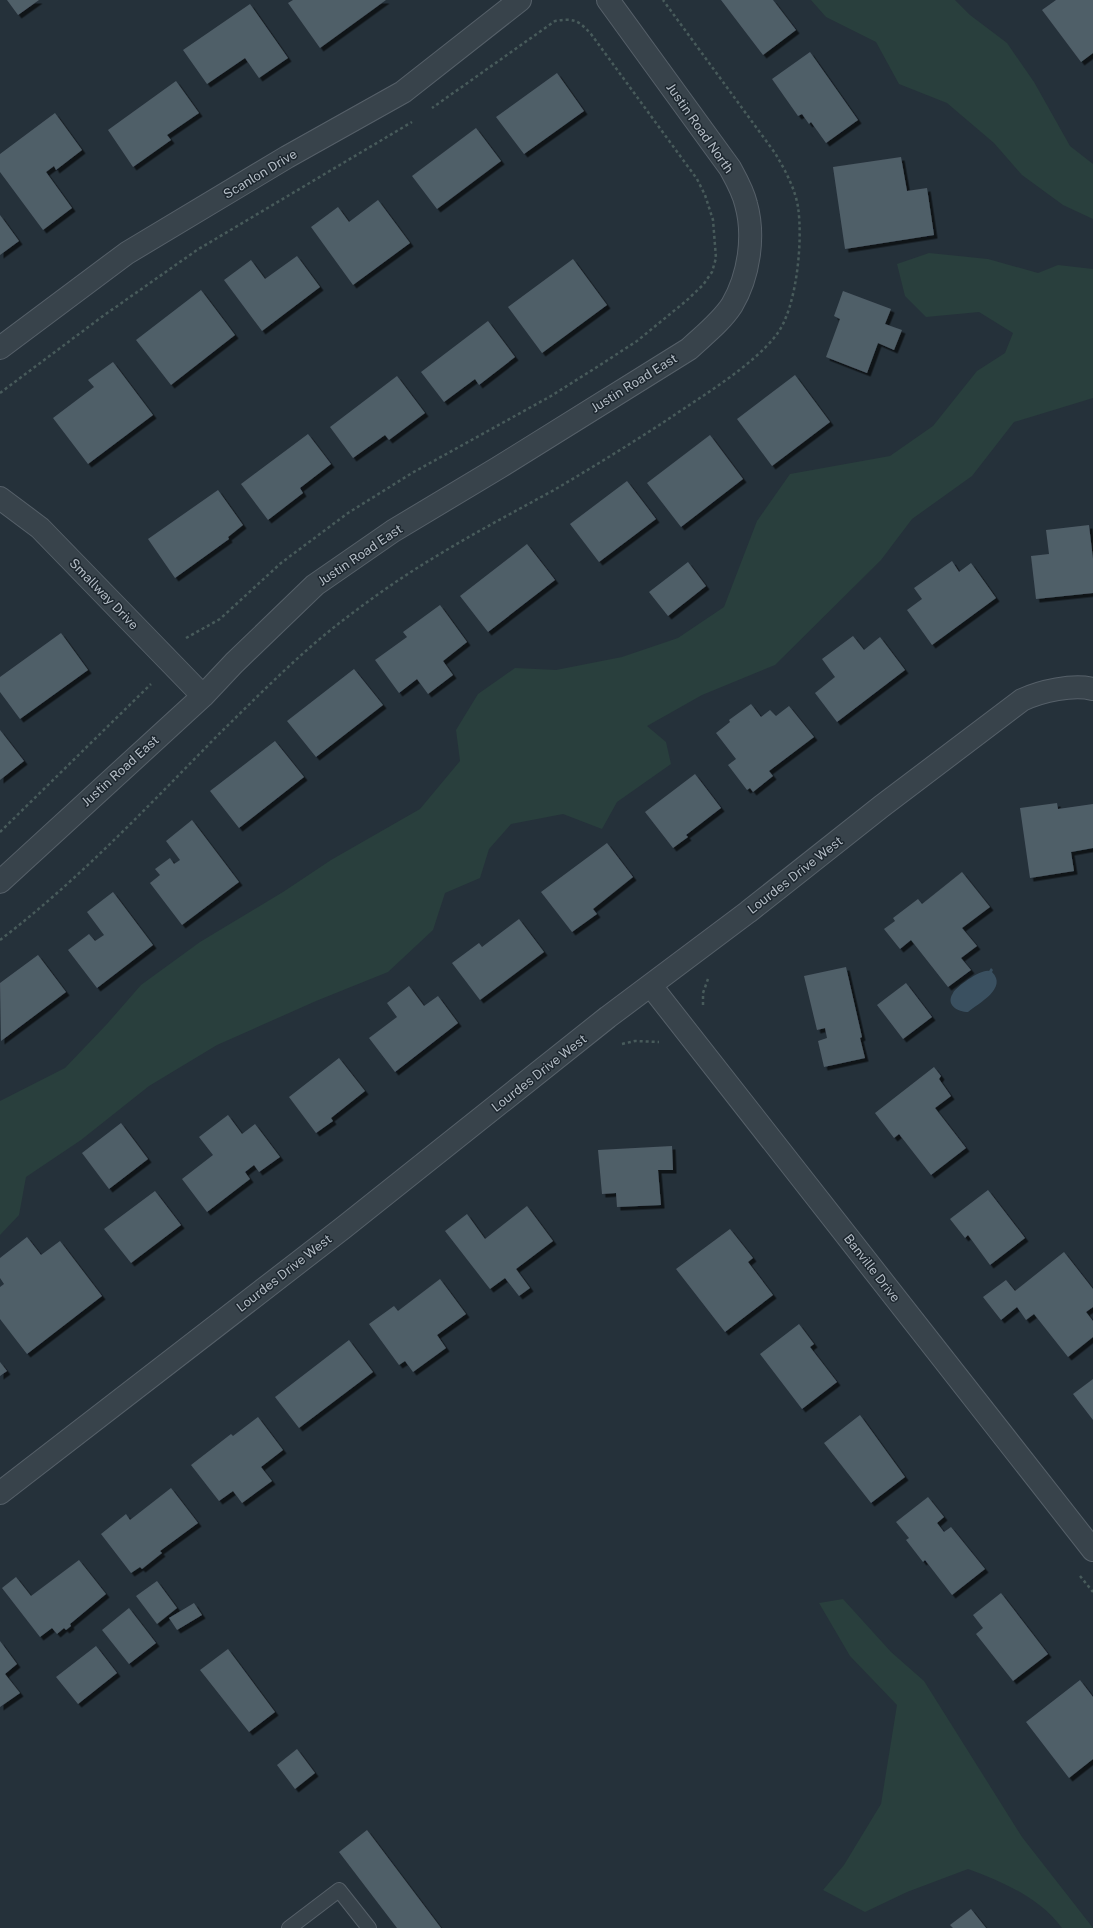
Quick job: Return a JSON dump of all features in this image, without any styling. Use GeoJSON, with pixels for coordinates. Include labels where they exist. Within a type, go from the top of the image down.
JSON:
{"type":"FeatureCollection","features":[{"type":"Feature","properties":{"kind":"street","name":"Scanlon Drive"},"geometry":{"type":"LineString","coordinates":[[0,348],[127,253],[287,157],[403,92],[520,0]]}},
{"type":"Feature","properties":{"kind":"street","name":"Justin Road North"},"geometry":{"type":"LineString","coordinates":[[608,0],[730,168],[740,185],[746,204],[750,232],[746,271]]}},
{"type":"Feature","properties":{"kind":"street","name":"Justin Road East"},"geometry":{"type":"LineString","coordinates":[[0,882],[203,696],[234,663],[314,585],[393,531],[498,468],[689,349],[715,325],[732,305],[746,271]]}},
{"type":"Feature","properties":{"kind":"street","name":"Smallway Drive"},"geometry":{"type":"LineString","coordinates":[[0,498],[40,528],[203,696]]}},
{"type":"Feature","properties":{"kind":"street","name":"Lourdes Drive West"},"geometry":{"type":"LineString","coordinates":[[0,1493],[343,1228],[608,1017],[651,986],[1022,700],[1039,692],[1085,687],[1093,689]]}},
{"type":"Feature","properties":{"kind":"street","name":"Banville Drive"},"geometry":{"type":"LineString","coordinates":[[651,986],[1093,1550]]}},
{"type":"Feature","properties":{"kind":"lane"},"geometry":{"type":"LineString","coordinates":[[289,1928],[339,1890],[369,1928]]}},
{"type":"Feature","properties":{"kind":"path"},"geometry":{"type":"LineString","coordinates":[[0,832],[156,679],[177,644],[220,619],[280,563],[348,513],[412,473],[551,396],[636,340],[686,301],[703,285],[712,272],[716,258],[713,220],[705,195],[697,179],[591,34],[580,22],[569,19],[556,22],[541,30],[519,48],[432,109]]}},
{"type":"Feature","properties":{"kind":"path"},"geometry":{"type":"LineString","coordinates":[[0,393],[103,316],[197,250],[413,122]]}},
{"type":"Feature","properties":{"kind":"path"},"geometry":{"type":"LineString","coordinates":[[703,1007],[703,993],[709,977]]}},
{"type":"Feature","properties":{"kind":"path"},"geometry":{"type":"LineString","coordinates":[[619,1045],[647,1040],[664,1045]]}},
{"type":"Feature","properties":{"kind":"path"},"geometry":{"type":"LineString","coordinates":[[1078,1573],[1093,1592]]}},
{"type":"Feature","properties":{"kind":"green space"},"geometry":{"type":"Polygon","coordinates":[[[811,0],[955,0],[970,15],[1007,43],[1034,82],[1070,146],[1093,164],[1093,219],[1063,205],[1022,175],[994,143],[947,103],[899,84],[876,42],[826,17],[811,0]]]}},
{"type":"Feature","properties":{"kind":"green space"},"geometry":{"type":"Polygon","coordinates":[[[929,253],[988,259],[1038,273],[1058,265],[1093,269],[1093,398],[1014,422],[972,476],[912,519],[881,560],[775,665],[702,695],[647,726],[666,742],[671,764],[617,802],[602,829],[563,814],[511,824],[489,849],[480,878],[445,893],[433,930],[388,972],[316,1001],[217,1045],[149,1086],[81,1140],[26,1177],[19,1215],[0,1235],[0,1101],[65,1068],[107,1024],[141,985],[200,942],[283,892],[331,860],[420,809],[460,761],[456,730],[478,694],[515,668],[556,670],[622,657],[678,638],[724,607],[757,521],[790,474],[890,456],[933,426],[977,371],[1005,353],[1013,333],[979,312],[926,317],[905,296],[897,264],[929,253]]]}},
{"type":"Feature","properties":{"kind":"green space"},"geometry":{"type":"Polygon","coordinates":[[[843,1599],[891,1652],[924,1681],[1022,1837],[1093,1928],[1062,1928],[1043,1908],[1020,1892],[994,1879],[968,1869],[907,1892],[865,1912],[823,1890],[844,1865],[881,1804],[897,1705],[850,1656],[819,1603],[843,1599]]]}},
{"type":"Feature","properties":{"kind":"water"},"geometry":{"type":"Polygon","coordinates":[[[991,968],[997,984],[990,995],[968,1012],[960,1011],[954,1007],[951,997],[955,990],[964,982],[985,971],[989,971],[991,968]]]}},
{"type":"Feature","properties":{"kind":"building"},"geometry":{"type":"Polygon","coordinates":[[[7,0],[39,0],[18,15],[7,0]]]}},
{"type":"Feature","properties":{"kind":"building"},"geometry":{"type":"Polygon","coordinates":[[[293,0],[386,0],[320,48],[288,3],[293,0]]]}},
{"type":"Feature","properties":{"kind":"building"},"geometry":{"type":"Polygon","coordinates":[[[721,0],[773,0],[796,30],[763,55],[721,0]]]}},
{"type":"Feature","properties":{"kind":"building"},"geometry":{"type":"Polygon","coordinates":[[[1056,0],[1093,0],[1093,53],[1081,62],[1042,10],[1056,0]]]}},
{"type":"Feature","properties":{"kind":"building"},"geometry":{"type":"Polygon","coordinates":[[[250,4],[288,58],[259,78],[245,58],[207,84],[183,50],[250,4]]]}},
{"type":"Feature","properties":{"kind":"building"},"geometry":{"type":"Polygon","coordinates":[[[810,52],[858,120],[826,143],[811,122],[809,124],[802,114],[798,116],[772,79],[810,52]]]}},
{"type":"Feature","properties":{"kind":"building"},"geometry":{"type":"Polygon","coordinates":[[[557,73],[584,111],[524,154],[496,117],[557,73]]]}},
{"type":"Feature","properties":{"kind":"building"},"geometry":{"type":"Polygon","coordinates":[[[176,81],[199,113],[167,135],[171,140],[133,167],[108,130],[176,81]]]}},
{"type":"Feature","properties":{"kind":"building"},"geometry":{"type":"Polygon","coordinates":[[[55,113],[82,150],[56,170],[54,166],[46,172],[72,208],[43,230],[0,172],[0,154],[55,113]]]}},
{"type":"Feature","properties":{"kind":"building"},"geometry":{"type":"Polygon","coordinates":[[[476,128],[501,161],[437,209],[412,176],[476,128]]]}},
{"type":"Feature","properties":{"kind":"building"},"geometry":{"type":"Polygon","coordinates":[[[901,157],[907,191],[927,188],[934,235],[845,249],[833,167],[901,157]]]}},
{"type":"Feature","properties":{"kind":"building"},"geometry":{"type":"Polygon","coordinates":[[[378,200],[410,243],[353,285],[311,227],[338,207],[349,222],[378,200]]]}},
{"type":"Feature","properties":{"kind":"building"},"geometry":{"type":"Polygon","coordinates":[[[0,215],[19,241],[0,255],[0,215]]]}},
{"type":"Feature","properties":{"kind":"building"},"geometry":{"type":"Polygon","coordinates":[[[297,256],[320,287],[262,331],[224,280],[251,260],[265,279],[297,256]]]}},
{"type":"Feature","properties":{"kind":"building"},"geometry":{"type":"Polygon","coordinates":[[[573,259],[607,305],[542,353],[508,307],[573,259]]]}},
{"type":"Feature","properties":{"kind":"building"},"geometry":{"type":"Polygon","coordinates":[[[201,290],[235,335],[171,385],[136,340],[201,290]]]}},
{"type":"Feature","properties":{"kind":"building"},"geometry":{"type":"Polygon","coordinates":[[[843,291],[891,309],[885,324],[902,330],[894,350],[878,343],[867,373],[826,357],[840,319],[834,316],[843,291]]]}},
{"type":"Feature","properties":{"kind":"building"},"geometry":{"type":"Polygon","coordinates":[[[488,321],[515,357],[479,385],[475,379],[444,402],[421,372],[488,321]]]}},
{"type":"Feature","properties":{"kind":"building"},"geometry":{"type":"Polygon","coordinates":[[[113,362],[153,415],[88,464],[53,418],[94,387],[88,380],[113,362]]]}},
{"type":"Feature","properties":{"kind":"building"},"geometry":{"type":"Polygon","coordinates":[[[795,375],[830,422],[772,466],[737,419],[795,375]]]}},
{"type":"Feature","properties":{"kind":"building"},"geometry":{"type":"Polygon","coordinates":[[[397,376],[425,413],[389,440],[385,435],[353,458],[330,427],[397,376]]]}},
{"type":"Feature","properties":{"kind":"building"},"geometry":{"type":"Polygon","coordinates":[[[308,434],[331,464],[300,488],[303,493],[268,520],[241,484],[308,434]]]}},
{"type":"Feature","properties":{"kind":"building"},"geometry":{"type":"Polygon","coordinates":[[[710,435],[743,479],[681,527],[647,483],[710,435]]]}},
{"type":"Feature","properties":{"kind":"building"},"geometry":{"type":"Polygon","coordinates":[[[627,481],[656,519],[599,562],[570,524],[627,481]]]}},
{"type":"Feature","properties":{"kind":"building"},"geometry":{"type":"Polygon","coordinates":[[[218,490],[243,525],[228,537],[229,539],[175,578],[148,539],[218,490]]]}},
{"type":"Feature","properties":{"kind":"building"},"geometry":{"type":"Polygon","coordinates":[[[1089,525],[1093,559],[1093,593],[1036,599],[1031,556],[1049,554],[1046,530],[1089,525]]]}},
{"type":"Feature","properties":{"kind":"building"},"geometry":{"type":"Polygon","coordinates":[[[527,544],[555,580],[488,632],[460,596],[527,544]]]}},
{"type":"Feature","properties":{"kind":"building"},"geometry":{"type":"Polygon","coordinates":[[[952,561],[959,572],[971,563],[996,598],[932,645],[907,610],[922,599],[914,588],[952,561]]]}},
{"type":"Feature","properties":{"kind":"building"},"geometry":{"type":"Polygon","coordinates":[[[688,562],[706,586],[668,616],[649,592],[688,562]]]}},
{"type":"Feature","properties":{"kind":"building"},"geometry":{"type":"Polygon","coordinates":[[[440,605],[467,642],[443,661],[453,675],[428,694],[417,679],[399,693],[375,660],[407,637],[403,632],[440,605]]]}},
{"type":"Feature","properties":{"kind":"building"},"geometry":{"type":"Polygon","coordinates":[[[61,633],[88,670],[20,719],[0,692],[0,677],[61,633]]]}},
{"type":"Feature","properties":{"kind":"building"},"geometry":{"type":"Polygon","coordinates":[[[853,636],[864,650],[880,637],[905,670],[837,722],[815,693],[835,677],[822,659],[853,636]]]}},
{"type":"Feature","properties":{"kind":"building"},"geometry":{"type":"Polygon","coordinates":[[[354,669],[383,705],[316,757],[287,721],[354,669]]]}},
{"type":"Feature","properties":{"kind":"building"},"geometry":{"type":"Polygon","coordinates":[[[751,704],[761,717],[770,710],[776,716],[789,706],[814,737],[769,771],[773,776],[753,792],[750,788],[747,790],[728,765],[736,759],[716,733],[730,722],[729,720],[751,704]]]}},
{"type":"Feature","properties":{"kind":"building"},"geometry":{"type":"Polygon","coordinates":[[[0,730],[24,761],[0,780],[0,730]]]}},
{"type":"Feature","properties":{"kind":"building"},"geometry":{"type":"Polygon","coordinates":[[[275,741],[304,777],[239,828],[210,791],[275,741]]]}},
{"type":"Feature","properties":{"kind":"building"},"geometry":{"type":"Polygon","coordinates":[[[695,774],[721,808],[686,835],[688,837],[673,848],[645,812],[695,774]]]}},
{"type":"Feature","properties":{"kind":"building"},"geometry":{"type":"Polygon","coordinates":[[[1057,803],[1058,809],[1093,804],[1093,848],[1071,852],[1074,871],[1030,878],[1020,808],[1057,803]]]}},
{"type":"Feature","properties":{"kind":"building"},"geometry":{"type":"Polygon","coordinates":[[[192,820],[239,882],[182,925],[150,883],[160,875],[155,869],[170,858],[174,864],[180,860],[166,841],[192,820]]]}},
{"type":"Feature","properties":{"kind":"building"},"geometry":{"type":"Polygon","coordinates":[[[607,843],[633,877],[593,909],[597,914],[572,932],[541,892],[607,843]]]}},
{"type":"Feature","properties":{"kind":"building"},"geometry":{"type":"Polygon","coordinates":[[[962,872],[990,907],[962,928],[977,946],[961,958],[971,970],[948,987],[911,940],[900,949],[884,929],[895,921],[893,918],[918,899],[922,904],[962,872]]]}},
{"type":"Feature","properties":{"kind":"building"},"geometry":{"type":"Polygon","coordinates":[[[113,892],[153,945],[97,988],[68,950],[89,934],[95,941],[104,935],[87,912],[113,892]]]}},
{"type":"Feature","properties":{"kind":"building"},"geometry":{"type":"Polygon","coordinates":[[[519,919],[544,952],[480,1000],[452,963],[479,943],[482,947],[519,919]]]}},
{"type":"Feature","properties":{"kind":"building"},"geometry":{"type":"Polygon","coordinates":[[[38,955],[66,992],[1,1041],[0,983],[38,955]]]}},
{"type":"Feature","properties":{"kind":"building"},"geometry":{"type":"Polygon","coordinates":[[[846,967],[862,1037],[860,1038],[865,1058],[824,1067],[818,1041],[827,1038],[825,1028],[817,1030],[804,976],[846,967]]]}},
{"type":"Feature","properties":{"kind":"building"},"geometry":{"type":"Polygon","coordinates":[[[906,983],[932,1017],[903,1039],[877,1005],[906,983]]]}},
{"type":"Feature","properties":{"kind":"building"},"geometry":{"type":"Polygon","coordinates":[[[409,986],[424,1006],[438,996],[458,1023],[395,1072],[369,1038],[397,1017],[387,1003],[409,986]]]}},
{"type":"Feature","properties":{"kind":"building"},"geometry":{"type":"Polygon","coordinates":[[[339,1058],[365,1091],[331,1118],[333,1121],[316,1133],[289,1097],[339,1058]]]}},
{"type":"Feature","properties":{"kind":"building"},"geometry":{"type":"Polygon","coordinates":[[[934,1067],[941,1076],[939,1079],[951,1096],[935,1108],[966,1148],[931,1175],[899,1134],[894,1138],[875,1113],[934,1067]]]}},
{"type":"Feature","properties":{"kind":"building"},"geometry":{"type":"Polygon","coordinates":[[[228,1115],[242,1134],[255,1124],[280,1157],[259,1172],[254,1165],[245,1172],[250,1179],[207,1212],[182,1179],[213,1155],[199,1137],[228,1115]]]}},
{"type":"Feature","properties":{"kind":"building"},"geometry":{"type":"Polygon","coordinates":[[[121,1123],[148,1159],[109,1189],[82,1153],[121,1123]]]}},
{"type":"Feature","properties":{"kind":"building"},"geometry":{"type":"Polygon","coordinates":[[[672,1146],[673,1170],[658,1170],[661,1205],[617,1207],[616,1193],[602,1194],[598,1150],[672,1146]]]}},
{"type":"Feature","properties":{"kind":"building"},"geometry":{"type":"Polygon","coordinates":[[[988,1190],[1025,1238],[990,1265],[968,1235],[965,1238],[950,1219],[988,1190]]]}},
{"type":"Feature","properties":{"kind":"building"},"geometry":{"type":"Polygon","coordinates":[[[155,1191],[181,1225],[131,1263],[104,1229],[155,1191]]]}},
{"type":"Feature","properties":{"kind":"building"},"geometry":{"type":"Polygon","coordinates":[[[527,1206],[553,1241],[516,1269],[530,1288],[519,1296],[505,1278],[490,1289],[445,1231],[467,1214],[485,1239],[527,1206]]]}},
{"type":"Feature","properties":{"kind":"building"},"geometry":{"type":"Polygon","coordinates":[[[730,1229],[753,1258],[748,1262],[773,1295],[725,1332],[676,1269],[730,1229]]]}},
{"type":"Feature","properties":{"kind":"building"},"geometry":{"type":"Polygon","coordinates":[[[27,1237],[41,1255],[60,1241],[102,1296],[27,1354],[0,1319],[0,1287],[4,1284],[0,1278],[0,1258],[27,1237]]]}},
{"type":"Feature","properties":{"kind":"building"},"geometry":{"type":"Polygon","coordinates":[[[1064,1252],[1093,1289],[1093,1307],[1086,1312],[1093,1321],[1093,1337],[1068,1357],[1034,1314],[1026,1320],[1017,1307],[1001,1320],[983,1297],[1006,1280],[1015,1291],[1064,1252]]]}},
{"type":"Feature","properties":{"kind":"building"},"geometry":{"type":"Polygon","coordinates":[[[440,1279],[466,1314],[437,1335],[446,1348],[413,1372],[405,1361],[399,1365],[369,1324],[394,1306],[398,1311],[440,1279]]]}},
{"type":"Feature","properties":{"kind":"building"},"geometry":{"type":"Polygon","coordinates":[[[799,1324],[814,1344],[810,1347],[837,1382],[802,1409],[760,1354],[799,1324]]]}},
{"type":"Feature","properties":{"kind":"building"},"geometry":{"type":"Polygon","coordinates":[[[349,1340],[373,1372],[299,1428],[275,1397],[349,1340]]]}},
{"type":"Feature","properties":{"kind":"building"},"geometry":{"type":"Polygon","coordinates":[[[0,1362],[7,1371],[0,1376],[0,1362]]]}},
{"type":"Feature","properties":{"kind":"building"},"geometry":{"type":"Polygon","coordinates":[[[1093,1379],[1093,1420],[1073,1394],[1093,1379]]]}},
{"type":"Feature","properties":{"kind":"building"},"geometry":{"type":"Polygon","coordinates":[[[860,1415],[905,1477],[871,1503],[824,1443],[860,1415]]]}},
{"type":"Feature","properties":{"kind":"building"},"geometry":{"type":"Polygon","coordinates":[[[258,1417],[283,1450],[261,1467],[272,1481],[242,1503],[233,1491],[219,1501],[191,1465],[231,1434],[233,1436],[258,1417]]]}},
{"type":"Feature","properties":{"kind":"building"},"geometry":{"type":"Polygon","coordinates":[[[171,1488],[198,1523],[160,1551],[162,1553],[142,1569],[140,1567],[131,1573],[101,1534],[126,1514],[130,1520],[171,1488]]]}},
{"type":"Feature","properties":{"kind":"building"},"geometry":{"type":"Polygon","coordinates":[[[928,1497],[944,1517],[937,1523],[944,1532],[951,1527],[985,1569],[952,1595],[925,1560],[923,1562],[906,1540],[909,1538],[896,1522],[928,1497]]]}},
{"type":"Feature","properties":{"kind":"building"},"geometry":{"type":"Polygon","coordinates":[[[79,1560],[106,1594],[70,1624],[71,1626],[66,1630],[64,1628],[57,1634],[52,1628],[40,1637],[2,1588],[16,1577],[31,1596],[79,1560]]]}},
{"type":"Feature","properties":{"kind":"building"},"geometry":{"type":"Polygon","coordinates":[[[157,1581],[177,1608],[157,1624],[136,1596],[157,1581]]]}},
{"type":"Feature","properties":{"kind":"building"},"geometry":{"type":"Polygon","coordinates":[[[1001,1593],[1048,1654],[1013,1681],[976,1634],[983,1628],[973,1615],[1001,1593]]]}},
{"type":"Feature","properties":{"kind":"building"},"geometry":{"type":"Polygon","coordinates":[[[194,1603],[202,1615],[177,1630],[169,1618],[194,1603]]]}},
{"type":"Feature","properties":{"kind":"building"},"geometry":{"type":"Polygon","coordinates":[[[129,1608],[156,1643],[129,1664],[102,1630],[129,1608]]]}},
{"type":"Feature","properties":{"kind":"building"},"geometry":{"type":"Polygon","coordinates":[[[0,1641],[17,1664],[5,1674],[20,1693],[0,1707],[0,1641]]]}},
{"type":"Feature","properties":{"kind":"building"},"geometry":{"type":"Polygon","coordinates":[[[96,1646],[117,1673],[78,1704],[56,1677],[96,1646]]]}},
{"type":"Feature","properties":{"kind":"building"},"geometry":{"type":"Polygon","coordinates":[[[228,1649],[275,1712],[249,1732],[200,1670],[228,1649]]]}},
{"type":"Feature","properties":{"kind":"building"},"geometry":{"type":"Polygon","coordinates":[[[1080,1680],[1093,1697],[1093,1759],[1069,1778],[1026,1722],[1080,1680]]]}},
{"type":"Feature","properties":{"kind":"building"},"geometry":{"type":"Polygon","coordinates":[[[297,1749],[315,1773],[295,1789],[277,1765],[297,1749]]]}},
{"type":"Feature","properties":{"kind":"building"},"geometry":{"type":"Polygon","coordinates":[[[367,1830],[441,1928],[397,1928],[339,1852],[367,1830]]]}},
{"type":"Feature","properties":{"kind":"building"},"geometry":{"type":"Polygon","coordinates":[[[971,1909],[986,1928],[953,1928],[950,1925],[971,1909]]]}}]}
